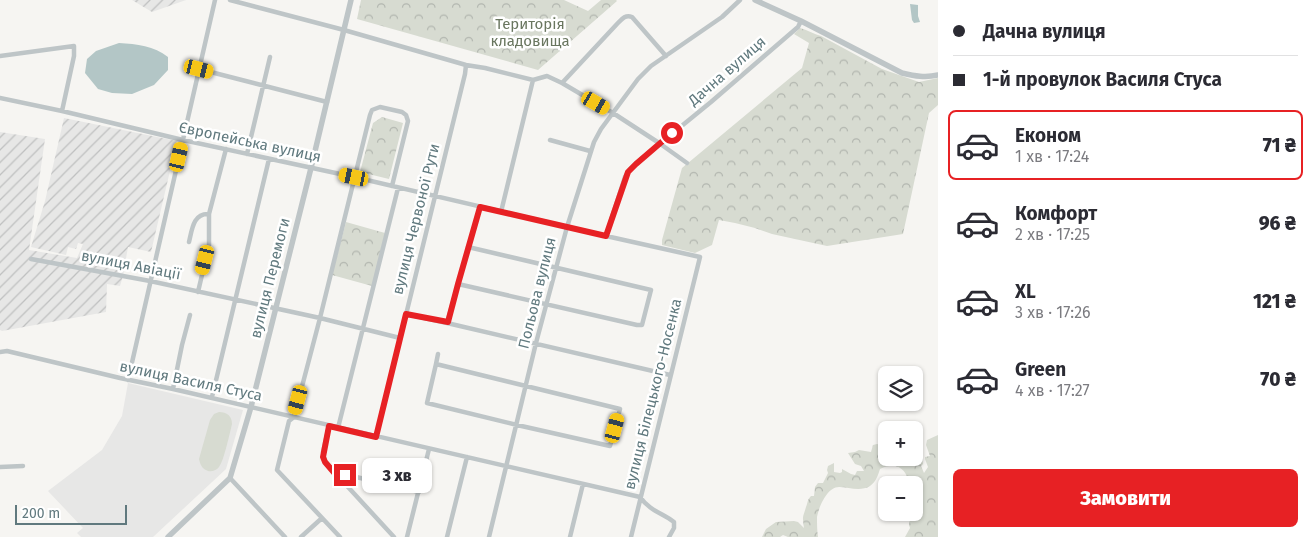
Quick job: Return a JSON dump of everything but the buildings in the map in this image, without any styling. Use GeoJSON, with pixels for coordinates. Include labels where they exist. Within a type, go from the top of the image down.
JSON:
{"type":"FeatureCollection","features":[{"type":"Feature","properties":{"kind":"street"},"geometry":{"type":"LineString","coordinates":[[128,380],[215,0]]}},
{"type":"Feature","properties":{"kind":"street"},"geometry":{"type":"LineString","coordinates":[[230,0],[466,65],[533,80],[547,76],[613,113],[687,164]]}},
{"type":"Feature","properties":{"kind":"street","name":"вулиця Перемоги"},"geometry":{"type":"LineString","coordinates":[[168,537],[230,478],[251,407],[351,0]]}},
{"type":"Feature","properties":{"kind":"street","name":"Польова вулиця"},"geometry":{"type":"LineString","coordinates":[[489,537],[566,227],[594,142],[638,79],[651,66],[722,17],[740,0]]}},
{"type":"Feature","properties":{"kind":"street"},"geometry":{"type":"LineString","coordinates":[[755,0],[801,21],[902,73],[916,77],[938,75]]}},
{"type":"Feature","properties":{"kind":"street"},"geometry":{"type":"LineString","coordinates":[[562,83],[617,24],[628,15],[632,16],[666,56]]}},
{"type":"Feature","properties":{"kind":"street","name":"Дачна вулиця"},"geometry":{"type":"LineString","coordinates":[[606,236],[628,172],[659,143],[711,102],[798,27],[801,21]]}},
{"type":"Feature","properties":{"kind":"street"},"geometry":{"type":"LineString","coordinates":[[0,56],[74,46],[74,56],[62,111]]}},
{"type":"Feature","properties":{"kind":"street"},"geometry":{"type":"LineString","coordinates":[[247,154],[270,57]]}},
{"type":"Feature","properties":{"kind":"street","name":"вулиця Червоної Рути"},"geometry":{"type":"LineString","coordinates":[[376,437],[466,65]]}},
{"type":"Feature","properties":{"kind":"street"},"geometry":{"type":"LineString","coordinates":[[199,69],[327,102]]}},
{"type":"Feature","properties":{"kind":"street"},"geometry":{"type":"LineString","coordinates":[[501,212],[533,80]]}},
{"type":"Feature","properties":{"kind":"street","name":"Європейська вулиця"},"geometry":{"type":"LineString","coordinates":[[0,98],[700,257]]}},
{"type":"Feature","properties":{"kind":"street"},"geometry":{"type":"LineString","coordinates":[[338,428],[363,329],[408,121],[406,114],[380,107],[372,110],[294,417],[289,421],[277,470],[340,537]]}},
{"type":"Feature","properties":{"kind":"street"},"geometry":{"type":"LineString","coordinates":[[550,140],[590,151]]}},
{"type":"Feature","properties":{"kind":"street"},"geometry":{"type":"LineString","coordinates":[[198,292],[209,244],[209,214],[226,149]]}},
{"type":"Feature","properties":{"kind":"street"},"geometry":{"type":"LineString","coordinates":[[212,397],[269,159]]}},
{"type":"Feature","properties":{"kind":"street"},"geometry":{"type":"LineString","coordinates":[[448,322],[480,207]]}},
{"type":"Feature","properties":{"kind":"street"},"geometry":{"type":"LineString","coordinates":[[189,242],[196,220],[202,214],[209,214]]}},
{"type":"Feature","properties":{"kind":"street"},"geometry":{"type":"LineString","coordinates":[[458,284],[642,325],[651,290],[468,247]]}},
{"type":"Feature","properties":{"kind":"street","name":"вулиця Білецького-Носенка"},"geometry":{"type":"LineString","coordinates":[[631,537],[700,257]]}},
{"type":"Feature","properties":{"kind":"street","name":"вулиця Авіації"},"geometry":{"type":"LineString","coordinates":[[31,259],[150,281],[320,318],[400,338]]}},
{"type":"Feature","properties":{"kind":"street"},"geometry":{"type":"LineString","coordinates":[[406,314],[448,322],[670,375]]}},
{"type":"Feature","properties":{"kind":"street"},"geometry":{"type":"LineString","coordinates":[[173,388],[190,315]]}},
{"type":"Feature","properties":{"kind":"street","name":"вулиця Василя Стуса"},"geometry":{"type":"LineString","coordinates":[[0,352],[7,351],[128,380],[173,388],[376,437],[640,497]]}},
{"type":"Feature","properties":{"kind":"street"},"geometry":{"type":"LineString","coordinates":[[436,364],[620,409],[610,446],[427,403],[438,354]]}},
{"type":"Feature","properties":{"kind":"street"},"geometry":{"type":"LineString","coordinates":[[329,426],[323,457],[325,462],[394,537]]}},
{"type":"Feature","properties":{"kind":"street"},"geometry":{"type":"LineString","coordinates":[[407,537],[429,449]]}},
{"type":"Feature","properties":{"kind":"street"},"geometry":{"type":"LineString","coordinates":[[447,537],[467,458]]}},
{"type":"Feature","properties":{"kind":"street"},"geometry":{"type":"LineString","coordinates":[[0,467],[24,466]]}},
{"type":"Feature","properties":{"kind":"street"},"geometry":{"type":"LineString","coordinates":[[337,476],[352,476],[419,492]]}},
{"type":"Feature","properties":{"kind":"street"},"geometry":{"type":"LineString","coordinates":[[230,478],[285,537]]}},
{"type":"Feature","properties":{"kind":"street"},"geometry":{"type":"LineString","coordinates":[[570,537],[583,484]]}},
{"type":"Feature","properties":{"kind":"street"},"geometry":{"type":"LineString","coordinates":[[640,497],[656,513],[674,522],[674,528],[668,537]]}},
{"type":"Feature","properties":{"kind":"street"},"geometry":{"type":"LineString","coordinates":[[301,537],[322,518]]}},
{"type":"Feature","properties":{"kind":"shaded area"},"geometry":{"type":"Polygon","coordinates":[[[132,0],[186,0],[152,12],[132,0]]]}},
{"type":"Feature","properties":{"kind":"shaded area"},"geometry":{"type":"Polygon","coordinates":[[[910,4],[918,5],[920,22],[914,23],[912,20],[910,4]]]}},
{"type":"Feature","properties":{"kind":"shaded area"},"geometry":{"type":"Polygon","coordinates":[[[119,43],[145,46],[163,53],[168,57],[168,70],[154,85],[132,94],[112,93],[98,89],[85,73],[87,59],[96,51],[119,43]]]}},
{"type":"Feature","properties":{"kind":"shaded area"},"geometry":{"type":"Polygon","coordinates":[[[64,118],[177,141],[151,252],[128,247],[120,286],[107,284],[106,312],[2,331],[0,330],[0,132],[45,139],[29,250],[77,258],[83,244],[78,243],[76,249],[68,247],[66,255],[31,247],[45,201],[64,118]]]}},
{"type":"Feature","properties":{"kind":"shaded area"},"geometry":{"type":"Polygon","coordinates":[[[128,383],[243,410],[226,469],[153,537],[81,537],[77,533],[83,528],[48,491],[102,450],[122,416],[128,383]]]}},
{"type":"Feature","properties":{"kind":"green space","name":"Територія кладовища"},"geometry":{"type":"Polygon","coordinates":[[[361,0],[564,0],[588,11],[601,0],[617,1],[538,70],[357,19],[361,0]]]}},
{"type":"Feature","properties":{"kind":"green space"},"geometry":{"type":"Polygon","coordinates":[[[800,28],[821,36],[882,69],[919,82],[938,78],[938,105],[929,113],[903,234],[827,246],[719,220],[712,245],[695,253],[662,245],[682,168],[802,68],[809,43],[794,34],[800,28]]]}},
{"type":"Feature","properties":{"kind":"green space"},"geometry":{"type":"Polygon","coordinates":[[[382,117],[403,123],[389,179],[360,172],[373,123],[382,117]]]}},
{"type":"Feature","properties":{"kind":"green space"},"geometry":{"type":"Polygon","coordinates":[[[346,222],[385,233],[372,286],[332,275],[346,222]]]}},
{"type":"Feature","properties":{"kind":"green space"},"geometry":{"type":"Polygon","coordinates":[[[219,412],[228,415],[232,424],[221,464],[216,470],[208,471],[204,469],[199,459],[210,420],[214,414],[219,412]]]}},
{"type":"Feature","properties":{"kind":"green space"},"geometry":{"type":"Polygon","coordinates":[[[938,435],[938,537],[905,537],[910,528],[910,521],[923,521],[923,476],[907,476],[903,470],[896,466],[921,466],[924,473],[928,467],[925,457],[930,456],[926,445],[927,440],[938,435]]]}},
{"type":"Feature","properties":{"kind":"green space"},"geometry":{"type":"Polygon","coordinates":[[[877,444],[878,466],[891,466],[880,469],[874,482],[866,488],[839,487],[831,490],[824,498],[818,513],[818,537],[788,537],[783,535],[780,537],[762,537],[766,529],[776,522],[794,521],[804,528],[803,517],[808,500],[811,496],[814,496],[815,487],[818,483],[823,483],[828,473],[828,466],[834,463],[834,472],[840,473],[842,469],[855,475],[857,471],[864,471],[861,466],[855,464],[848,453],[859,450],[871,452],[873,445],[877,444]]]}},
{"type":"Feature","properties":{"kind":"route"},"geometry":{"type":"LineString","coordinates":[[345,475],[337,476],[323,457],[329,426],[376,437],[406,314],[448,322],[480,207],[606,236],[628,172],[672,133]]}}]}
